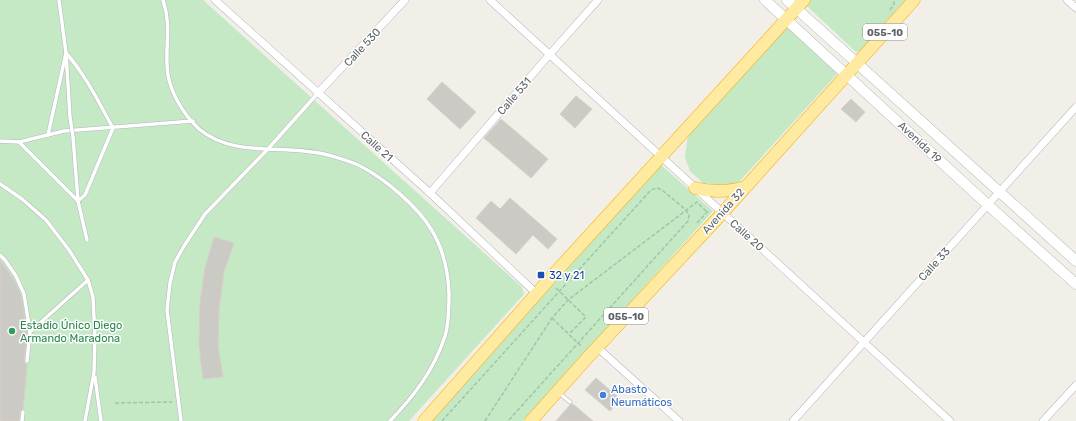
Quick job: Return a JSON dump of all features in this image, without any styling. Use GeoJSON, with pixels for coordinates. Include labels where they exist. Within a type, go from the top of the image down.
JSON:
{"type":"FeatureCollection","features":[{"type":"Feature","properties":{"kind":"highway","name":"Avenida 32"},"geometry":{"type":"LineString","coordinates":[[532,421],[914,0]]}},
{"type":"Feature","properties":{"kind":"highway"},"geometry":{"type":"LineString","coordinates":[[424,421],[549,280],[800,4]]}},
{"type":"Feature","properties":{"kind":"highway"},"geometry":{"type":"LineString","coordinates":[[695,188],[719,192],[736,190],[745,186]]}},
{"type":"Feature","properties":{"kind":"main road","name":"Avenida 19"},"geometry":{"type":"LineString","coordinates":[[765,0],[1076,284]]}},
{"type":"Feature","properties":{"kind":"main road","name":"Avenida 19"},"geometry":{"type":"LineString","coordinates":[[787,0],[800,4],[856,63],[1076,260]]}},
{"type":"Feature","properties":{"kind":"street","name":"Calle 21"},"geometry":{"type":"LineString","coordinates":[[215,0],[430,193],[537,294]]}},
{"type":"Feature","properties":{"kind":"street","name":"Calle 530"},"geometry":{"type":"LineString","coordinates":[[318,93],[405,0]]}},
{"type":"Feature","properties":{"kind":"street","name":"Calle 20"},"geometry":{"type":"LineString","coordinates":[[490,0],[662,156],[695,188],[719,216],[865,342],[950,421]]}},
{"type":"Feature","properties":{"kind":"street","name":"Calle 531"},"geometry":{"type":"LineString","coordinates":[[430,193],[598,0]]}},
{"type":"Feature","properties":{"kind":"street"},"geometry":{"type":"LineString","coordinates":[[1067,0],[1076,8]]}},
{"type":"Feature","properties":{"kind":"street","name":"Calle 33"},"geometry":{"type":"LineString","coordinates":[[793,421],[1076,107]]}},
{"type":"Feature","properties":{"kind":"street"},"geometry":{"type":"LineString","coordinates":[[594,351],[679,421]]}},
{"type":"Feature","properties":{"kind":"street"},"geometry":{"type":"LineString","coordinates":[[1043,421],[1076,385]]}},
{"type":"Feature","properties":{"kind":"lane"},"geometry":{"type":"LineString","coordinates":[[59,0],[66,53],[78,201],[86,240]]}},
{"type":"Feature","properties":{"kind":"lane"},"geometry":{"type":"LineString","coordinates":[[163,0],[168,24],[166,66],[170,87],[182,109],[200,129],[217,140],[241,147],[326,154],[359,165],[389,184],[413,206],[431,228],[442,254],[448,280],[450,308],[445,335],[435,361],[423,382],[407,403],[390,421]]}},
{"type":"Feature","properties":{"kind":"lane"},"geometry":{"type":"LineString","coordinates":[[66,53],[71,58],[91,89],[113,128]]}},
{"type":"Feature","properties":{"kind":"lane"},"geometry":{"type":"LineString","coordinates":[[48,135],[66,53]]}},
{"type":"Feature","properties":{"kind":"lane"},"geometry":{"type":"LineString","coordinates":[[180,421],[167,310],[170,283],[175,262],[205,214],[267,150],[318,93]]}},
{"type":"Feature","properties":{"kind":"lane"},"geometry":{"type":"LineString","coordinates":[[0,141],[20,142],[64,131],[193,121]]}},
{"type":"Feature","properties":{"kind":"lane"},"geometry":{"type":"LineString","coordinates":[[78,201],[85,195],[113,128]]}},
{"type":"Feature","properties":{"kind":"lane"},"geometry":{"type":"LineString","coordinates":[[20,142],[78,201]]}},
{"type":"Feature","properties":{"kind":"lane"},"geometry":{"type":"LineString","coordinates":[[0,184],[22,199],[46,220],[69,250],[88,280],[93,297],[96,336],[94,372],[85,421]]}},
{"type":"Feature","properties":{"kind":"lane"},"geometry":{"type":"LineString","coordinates":[[0,255],[16,276],[24,294],[30,332],[27,361]]}},
{"type":"Feature","properties":{"kind":"lane"},"geometry":{"type":"LineString","coordinates":[[30,332],[88,280]]}},
{"type":"Feature","properties":{"kind":"lane"},"geometry":{"type":"LineString","coordinates":[[94,372],[101,421]]}},
{"type":"Feature","properties":{"kind":"lane"},"geometry":{"type":"LineString","coordinates":[[558,392],[570,402]]}},
{"type":"Feature","properties":{"kind":"lane"},"geometry":{"type":"LineString","coordinates":[[22,421],[23,412]]}},
{"type":"Feature","properties":{"kind":"path"},"geometry":{"type":"LineString","coordinates":[[442,421],[651,190],[657,188],[662,190],[686,210],[689,215],[688,221],[508,421]]}},
{"type":"Feature","properties":{"kind":"path"},"geometry":{"type":"LineString","coordinates":[[485,421],[552,318],[568,300],[697,202],[719,216]]}},
{"type":"Feature","properties":{"kind":"path"},"geometry":{"type":"LineString","coordinates":[[549,280],[586,317],[569,334]]}},
{"type":"Feature","properties":{"kind":"path"},"geometry":{"type":"LineString","coordinates":[[552,318],[578,343],[594,351]]}},
{"type":"Feature","properties":{"kind":"path"},"geometry":{"type":"LineString","coordinates":[[115,403],[178,402]]}},
{"type":"Feature","properties":{"kind":"green space"},"geometry":{"type":"Polygon","coordinates":[[[0,0],[203,0],[522,287],[524,294],[409,421],[0,421],[0,0]]]}},
{"type":"Feature","properties":{"kind":"green space"},"geometry":{"type":"Polygon","coordinates":[[[811,0],[905,0],[861,50],[856,52],[806,5],[811,0]]]}},
{"type":"Feature","properties":{"kind":"green space"},"geometry":{"type":"Polygon","coordinates":[[[787,27],[838,73],[738,183],[719,188],[705,185],[690,171],[685,157],[688,135],[787,27]]]}},
{"type":"Feature","properties":{"kind":"green space"},"geometry":{"type":"Polygon","coordinates":[[[661,165],[713,211],[523,421],[429,421],[661,165]]]}},
{"type":"Feature","properties":{"kind":"building"},"geometry":{"type":"Polygon","coordinates":[[[442,82],[476,112],[460,129],[427,99],[442,82]]]}},
{"type":"Feature","properties":{"kind":"building"},"geometry":{"type":"Polygon","coordinates":[[[576,96],[592,109],[575,128],[560,114],[576,96]]]}},
{"type":"Feature","properties":{"kind":"building"},"geometry":{"type":"Polygon","coordinates":[[[851,99],[865,112],[856,122],[841,109],[851,99]]]}},
{"type":"Feature","properties":{"kind":"building"},"geometry":{"type":"Polygon","coordinates":[[[501,119],[548,159],[531,178],[484,138],[501,119]]]}},
{"type":"Feature","properties":{"kind":"building"},"geometry":{"type":"Polygon","coordinates":[[[510,198],[557,239],[548,249],[533,235],[516,254],[476,218],[491,201],[500,209],[510,198]]]}},
{"type":"Feature","properties":{"kind":"building"},"geometry":{"type":"Polygon","coordinates":[[[214,237],[234,243],[224,272],[219,310],[218,346],[223,377],[203,379],[199,345],[200,303],[205,268],[214,237]]]}},
{"type":"Feature","properties":{"kind":"building"},"geometry":{"type":"Polygon","coordinates":[[[0,260],[13,278],[21,295],[27,332],[24,361],[27,364],[23,409],[20,411],[19,421],[0,421],[0,260]]]}},
{"type":"Feature","properties":{"kind":"building","name":"Abasto Neumáticos"},"geometry":{"type":"Polygon","coordinates":[[[596,378],[620,399],[610,411],[585,390],[596,378]]]}},
{"type":"Feature","properties":{"kind":"building"},"geometry":{"type":"Polygon","coordinates":[[[573,404],[593,421],[556,421],[570,405],[573,404]]]}},
{"type":"Feature","properties":{"kind":"place","name":"32 y 21"},"geometry":{"type":"Point","coordinates":[541,275]}},
{"type":"Feature","properties":{"kind":"place","name":"Estadio Único Diego Armando Maradona"},"geometry":{"type":"Point","coordinates":[12,331]}},
{"type":"Feature","properties":{"kind":"place","name":"Abasto Neumáticos"},"geometry":{"type":"Point","coordinates":[603,395]}}]}
